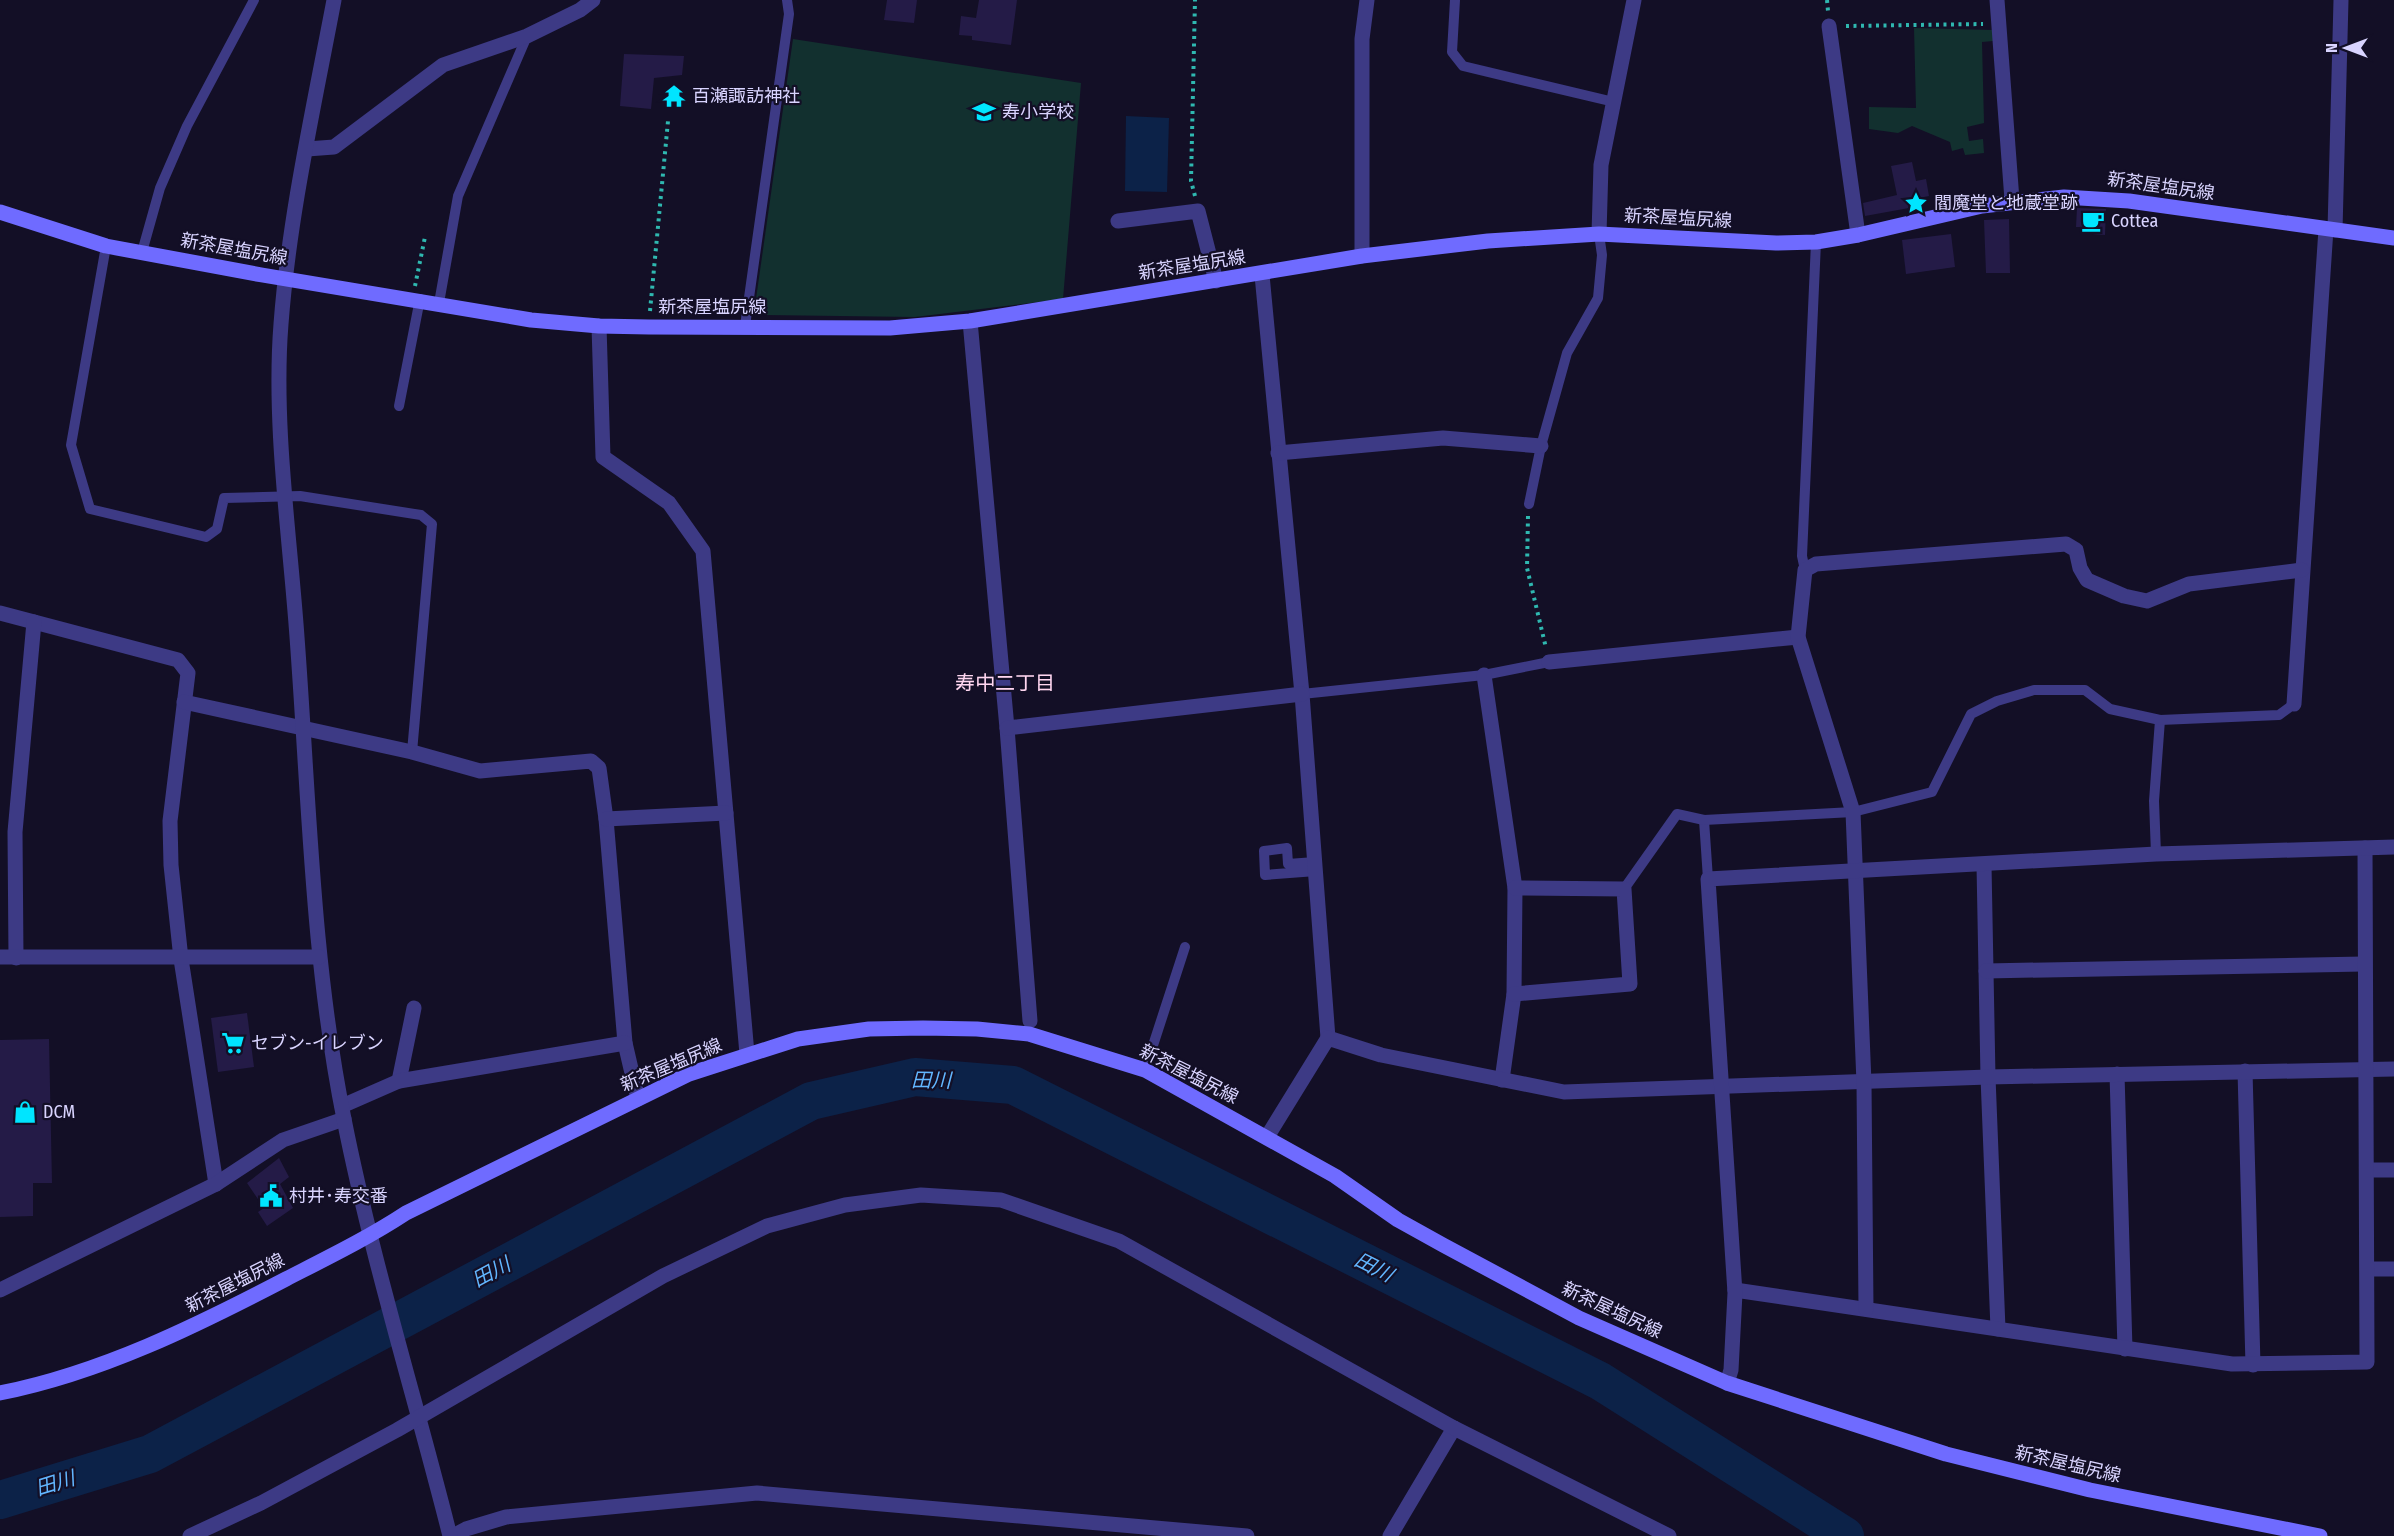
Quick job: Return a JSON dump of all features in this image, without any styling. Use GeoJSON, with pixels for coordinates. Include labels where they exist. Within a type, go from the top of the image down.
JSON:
{"type":"FeatureCollection","features":[{"type":"Feature","properties":{"kind":"main road","name":"新茶屋塩尻線"},"geometry":{"type":"LineString","coordinates":[[0,212],[106,246],[286,278],[531,320],[599,326],[649,327],[890,327],[970,321],[1362,256],[1488,241],[1599,234],[1776,243],[1816,242],[1858,235],[2012,200],[2090,197],[2394,238]]}},
{"type":"Feature","properties":{"kind":"main road","name":"新茶屋塩尻線"},"geometry":{"type":"LineString","coordinates":[[0,1393],[82,1370],[198,1325],[371,1236],[406,1213],[689,1074],[798,1039],[869,1029],[977,1029],[1029,1034],[1145,1070],[1335,1176],[1398,1220],[1579,1318],[1727,1383],[1957,1457],[2090,1490],[2320,1536]]}},
{"type":"Feature","properties":{"kind":"street"},"geometry":{"type":"LineString","coordinates":[[334,0],[307,149],[286,278],[281,324],[280,416],[304,728],[309,837],[319,957],[343,1112],[371,1236],[452,1536],[465,1529],[506,1517],[757,1493],[1246,1536]]}},
{"type":"Feature","properties":{"kind":"street"},"geometry":{"type":"LineString","coordinates":[[307,149],[334,147],[443,65],[527,36],[580,10],[593,0]]}},
{"type":"Feature","properties":{"kind":"street"},"geometry":{"type":"LineString","coordinates":[[1362,256],[1362,39],[1367,0]]}},
{"type":"Feature","properties":{"kind":"street"},"geometry":{"type":"LineString","coordinates":[[1599,234],[1601,165],[1634,0]]}},
{"type":"Feature","properties":{"kind":"street"},"geometry":{"type":"LineString","coordinates":[[1997,0],[2012,200]]}},
{"type":"Feature","properties":{"kind":"street"},"geometry":{"type":"LineString","coordinates":[[2294,704],[2302,570],[2340,101],[2338,24],[2341,0]]}},
{"type":"Feature","properties":{"kind":"street"},"geometry":{"type":"LineString","coordinates":[[1829,26],[1858,235]]}},
{"type":"Feature","properties":{"kind":"street"},"geometry":{"type":"LineString","coordinates":[[1118,221],[1198,211],[1216,281]]}},
{"type":"Feature","properties":{"kind":"street"},"geometry":{"type":"LineString","coordinates":[[1262,274],[1302,694],[1328,1038],[1267,1137]]}},
{"type":"Feature","properties":{"kind":"street"},"geometry":{"type":"LineString","coordinates":[[970,321],[1007,728],[1029,1022]]}},
{"type":"Feature","properties":{"kind":"street"},"geometry":{"type":"LineString","coordinates":[[599,326],[603,457],[669,503],[703,551],[747,1054]]}},
{"type":"Feature","properties":{"kind":"street"},"geometry":{"type":"LineString","coordinates":[[1278,453],[1443,438],[1541,446]]}},
{"type":"Feature","properties":{"kind":"street"},"geometry":{"type":"LineString","coordinates":[[1866,1310],[1864,1083],[1853,812],[1798,637],[1805,570],[1816,564],[2066,544],[2076,550],[2080,568],[2087,580],[2124,596],[2147,601],[2189,584],[2302,570]]}},
{"type":"Feature","properties":{"kind":"street"},"geometry":{"type":"LineString","coordinates":[[0,613],[178,660],[188,673],[170,821],[171,865],[181,959],[216,1184]]}},
{"type":"Feature","properties":{"kind":"street"},"geometry":{"type":"LineString","coordinates":[[16,958],[15,832],[34,622]]}},
{"type":"Feature","properties":{"kind":"street"},"geometry":{"type":"LineString","coordinates":[[1549,662],[1798,637]]}},
{"type":"Feature","properties":{"kind":"street"},"geometry":{"type":"LineString","coordinates":[[1484,675],[1515,888],[1514,994],[1502,1080]]}},
{"type":"Feature","properties":{"kind":"street"},"geometry":{"type":"LineString","coordinates":[[1007,728],[1302,694]]}},
{"type":"Feature","properties":{"kind":"street"},"geometry":{"type":"LineString","coordinates":[[183,702],[412,752],[480,771],[591,761],[599,768],[606,819],[625,1042],[638,1099]]}},
{"type":"Feature","properties":{"kind":"street"},"geometry":{"type":"LineString","coordinates":[[606,819],[726,813]]}},
{"type":"Feature","properties":{"kind":"street"},"geometry":{"type":"LineString","coordinates":[[1727,1383],[1731,1370],[1734,1290],[1708,879],[2156,854],[2394,847]]}},
{"type":"Feature","properties":{"kind":"street"},"geometry":{"type":"LineString","coordinates":[[1734,1290],[2125,1349],[2253,1365],[2367,1362],[2367,1068],[2363,964],[2365,848]]}},
{"type":"Feature","properties":{"kind":"street"},"geometry":{"type":"LineString","coordinates":[[1984,865],[1988,1077],[1998,1329]]}},
{"type":"Feature","properties":{"kind":"street"},"geometry":{"type":"LineString","coordinates":[[1514,994],[1630,984],[1624,889],[1515,888]]}},
{"type":"Feature","properties":{"kind":"street"},"geometry":{"type":"LineString","coordinates":[[0,957],[181,959],[319,957]]}},
{"type":"Feature","properties":{"kind":"street"},"geometry":{"type":"LineString","coordinates":[[1986,971],[2363,964]]}},
{"type":"Feature","properties":{"kind":"street"},"geometry":{"type":"LineString","coordinates":[[399,1081],[414,1008]]}},
{"type":"Feature","properties":{"kind":"street"},"geometry":{"type":"LineString","coordinates":[[1328,1038],[1381,1055],[1564,1092],[1988,1077],[2394,1069]]}},
{"type":"Feature","properties":{"kind":"street"},"geometry":{"type":"LineString","coordinates":[[0,1290],[216,1184],[283,1140],[343,1112],[399,1081],[625,1042]]}},
{"type":"Feature","properties":{"kind":"street"},"geometry":{"type":"LineString","coordinates":[[2246,1071],[2253,1365]]}},
{"type":"Feature","properties":{"kind":"street"},"geometry":{"type":"LineString","coordinates":[[2117,1074],[2125,1349]]}},
{"type":"Feature","properties":{"kind":"street"},"geometry":{"type":"LineString","coordinates":[[2367,1170],[2394,1170]]}},
{"type":"Feature","properties":{"kind":"street"},"geometry":{"type":"LineString","coordinates":[[190,1536],[261,1503],[420,1416],[663,1276],[767,1226],[845,1205],[921,1195],[1001,1200],[1119,1241],[1454,1428],[1669,1536]]}},
{"type":"Feature","properties":{"kind":"street"},"geometry":{"type":"LineString","coordinates":[[2368,1269],[2394,1269]]}},
{"type":"Feature","properties":{"kind":"street"},"geometry":{"type":"LineString","coordinates":[[1390,1536],[1454,1428]]}},
{"type":"Feature","properties":{"kind":"lane"},"geometry":{"type":"LineString","coordinates":[[142,252],[160,188],[187,126],[254,0]]}},
{"type":"Feature","properties":{"kind":"lane"},"geometry":{"type":"LineString","coordinates":[[745,326],[789,14],[787,0]]}},
{"type":"Feature","properties":{"kind":"lane"},"geometry":{"type":"LineString","coordinates":[[1455,0],[1452,52],[1463,66],[1614,102]]}},
{"type":"Feature","properties":{"kind":"lane"},"geometry":{"type":"LineString","coordinates":[[439,303],[458,196],[527,36]]}},
{"type":"Feature","properties":{"kind":"lane"},"geometry":{"type":"LineString","coordinates":[[1529,504],[1541,446],[1567,353],[1598,298],[1602,255],[1599,234]]}},
{"type":"Feature","properties":{"kind":"lane"},"geometry":{"type":"LineString","coordinates":[[1805,570],[1802,556],[1816,242]]}},
{"type":"Feature","properties":{"kind":"lane"},"geometry":{"type":"LineString","coordinates":[[106,246],[71,445],[90,509],[206,537],[217,530],[224,498],[287,496],[421,515],[432,524],[412,752]]}},
{"type":"Feature","properties":{"kind":"lane"},"geometry":{"type":"LineString","coordinates":[[399,406],[416,299]]}},
{"type":"Feature","properties":{"kind":"lane"},"geometry":{"type":"LineString","coordinates":[[1302,694],[1484,675],[1549,662]]}},
{"type":"Feature","properties":{"kind":"lane"},"geometry":{"type":"LineString","coordinates":[[1624,889],[1677,814],[1704,820],[1853,812],[1932,792],[1971,714],[1997,701],[2034,690],[2085,690],[2110,709],[2160,720],[2279,715],[2294,704]]}},
{"type":"Feature","properties":{"kind":"lane"},"geometry":{"type":"LineString","coordinates":[[2156,854],[2154,801],[2160,720]]}},
{"type":"Feature","properties":{"kind":"lane"},"geometry":{"type":"LineString","coordinates":[[1704,820],[1708,879]]}},
{"type":"Feature","properties":{"kind":"lane"},"geometry":{"type":"LineString","coordinates":[[1287,848],[1288,864],[1315,867],[1265,876],[1264,851],[1287,848]]}},
{"type":"Feature","properties":{"kind":"lane"},"geometry":{"type":"LineString","coordinates":[[1145,1070],[1185,947]]}},
{"type":"Feature","properties":{"kind":"path"},"geometry":{"type":"LineString","coordinates":[[1196,0],[1191,181],[1198,211]]}},
{"type":"Feature","properties":{"kind":"path"},"geometry":{"type":"LineString","coordinates":[[1829,26],[1998,24]]}},
{"type":"Feature","properties":{"kind":"path"},"geometry":{"type":"LineString","coordinates":[[649,327],[668,121]]}},
{"type":"Feature","properties":{"kind":"path"},"geometry":{"type":"LineString","coordinates":[[416,299],[425,237]]}},
{"type":"Feature","properties":{"kind":"path"},"geometry":{"type":"LineString","coordinates":[[1529,504],[1527,567],[1549,662]]}},
{"type":"Feature","properties":{"kind":"green space"},"geometry":{"type":"Polygon","coordinates":[[[1914,28],[1994,30],[1993,41],[1982,42],[1984,123],[1967,127],[1969,141],[1983,139],[1984,153],[1965,155],[1963,148],[1952,151],[1950,142],[1912,126],[1898,133],[1869,129],[1869,107],[1916,108],[1914,28]]]}},
{"type":"Feature","properties":{"kind":"green space","name":"寿小学校"},"geometry":{"type":"Polygon","coordinates":[[[793,39],[1081,83],[1063,299],[915,317],[764,315],[755,306],[793,39]]]}},
{"type":"Feature","properties":{"kind":"water"},"geometry":{"type":"Polygon","coordinates":[[[1126,116],[1169,118],[1167,192],[1125,191],[1126,116]]]}},
{"type":"Feature","properties":{"kind":"building"},"geometry":{"type":"Polygon","coordinates":[[[887,0],[917,0],[914,23],[884,20],[887,0]]]}},
{"type":"Feature","properties":{"kind":"building"},"geometry":{"type":"Polygon","coordinates":[[[979,0],[1017,0],[1011,45],[972,40],[972,36],[959,35],[961,16],[976,18],[979,0]]]}},
{"type":"Feature","properties":{"kind":"building"},"geometry":{"type":"Polygon","coordinates":[[[624,54],[684,56],[682,75],[654,78],[651,109],[620,106],[624,54]]]}},
{"type":"Feature","properties":{"kind":"building"},"geometry":{"type":"Polygon","coordinates":[[[1912,162],[1916,181],[1926,179],[1929,196],[1919,198],[1920,206],[1865,216],[1863,203],[1897,195],[1891,166],[1912,162]]]}},
{"type":"Feature","properties":{"kind":"building"},"geometry":{"type":"Polygon","coordinates":[[[2077,208],[2106,209],[2105,235],[2080,233],[2081,227],[2076,227],[2077,208]]]}},
{"type":"Feature","properties":{"kind":"building"},"geometry":{"type":"Polygon","coordinates":[[[2009,219],[2010,273],[1986,273],[1984,220],[2009,219]]]}},
{"type":"Feature","properties":{"kind":"building"},"geometry":{"type":"Polygon","coordinates":[[[1951,234],[1955,267],[1906,274],[1902,240],[1951,234]]]}},
{"type":"Feature","properties":{"kind":"building","name":"セブン-イレブン"},"geometry":{"type":"Polygon","coordinates":[[[247,1013],[254,1067],[218,1072],[211,1018],[247,1013]]]}},
{"type":"Feature","properties":{"kind":"building","name":"DCM"},"geometry":{"type":"Polygon","coordinates":[[[49,1039],[52,1183],[33,1183],[33,1216],[0,1217],[0,1040],[49,1039]]]}},
{"type":"Feature","properties":{"kind":"building","name":"村井･寿交番"},"geometry":{"type":"Polygon","coordinates":[[[279,1158],[289,1177],[280,1184],[293,1208],[267,1226],[258,1212],[264,1208],[247,1183],[279,1158]]]}},
{"type":"Feature","properties":{"kind":"waterway","name":"田川"},"geometry":{"type":"LineString","coordinates":[[0,1500],[150,1454],[811,1101],[915,1077],[1013,1085],[1600,1381],[1845,1536]]}},
{"type":"Feature","properties":{"kind":"place","name":"百瀬諏訪神社"},"geometry":{"type":"Point","coordinates":[674,96]}},
{"type":"Feature","properties":{"kind":"place","name":"寿小学校"},"geometry":{"type":"Point","coordinates":[984,112]}},
{"type":"Feature","properties":{"kind":"place","name":"閻魔堂と地蔵堂跡"},"geometry":{"type":"Point","coordinates":[1916,203]}},
{"type":"Feature","properties":{"kind":"place","name":"Cottea"},"geometry":{"type":"Point","coordinates":[2093,221]}},
{"type":"Feature","properties":{"kind":"place","name":"セブン-イレブン"},"geometry":{"type":"Point","coordinates":[233,1043]}},
{"type":"Feature","properties":{"kind":"place","name":"DCM"},"geometry":{"type":"Point","coordinates":[25,1112]}},
{"type":"Feature","properties":{"kind":"place","name":"村井･寿交番"},"geometry":{"type":"Point","coordinates":[271,1196]}},
{"type":"Feature","properties":{"kind":"district","name":"寿中二丁目"},"geometry":{"type":"Point","coordinates":[1005,683]}}]}
